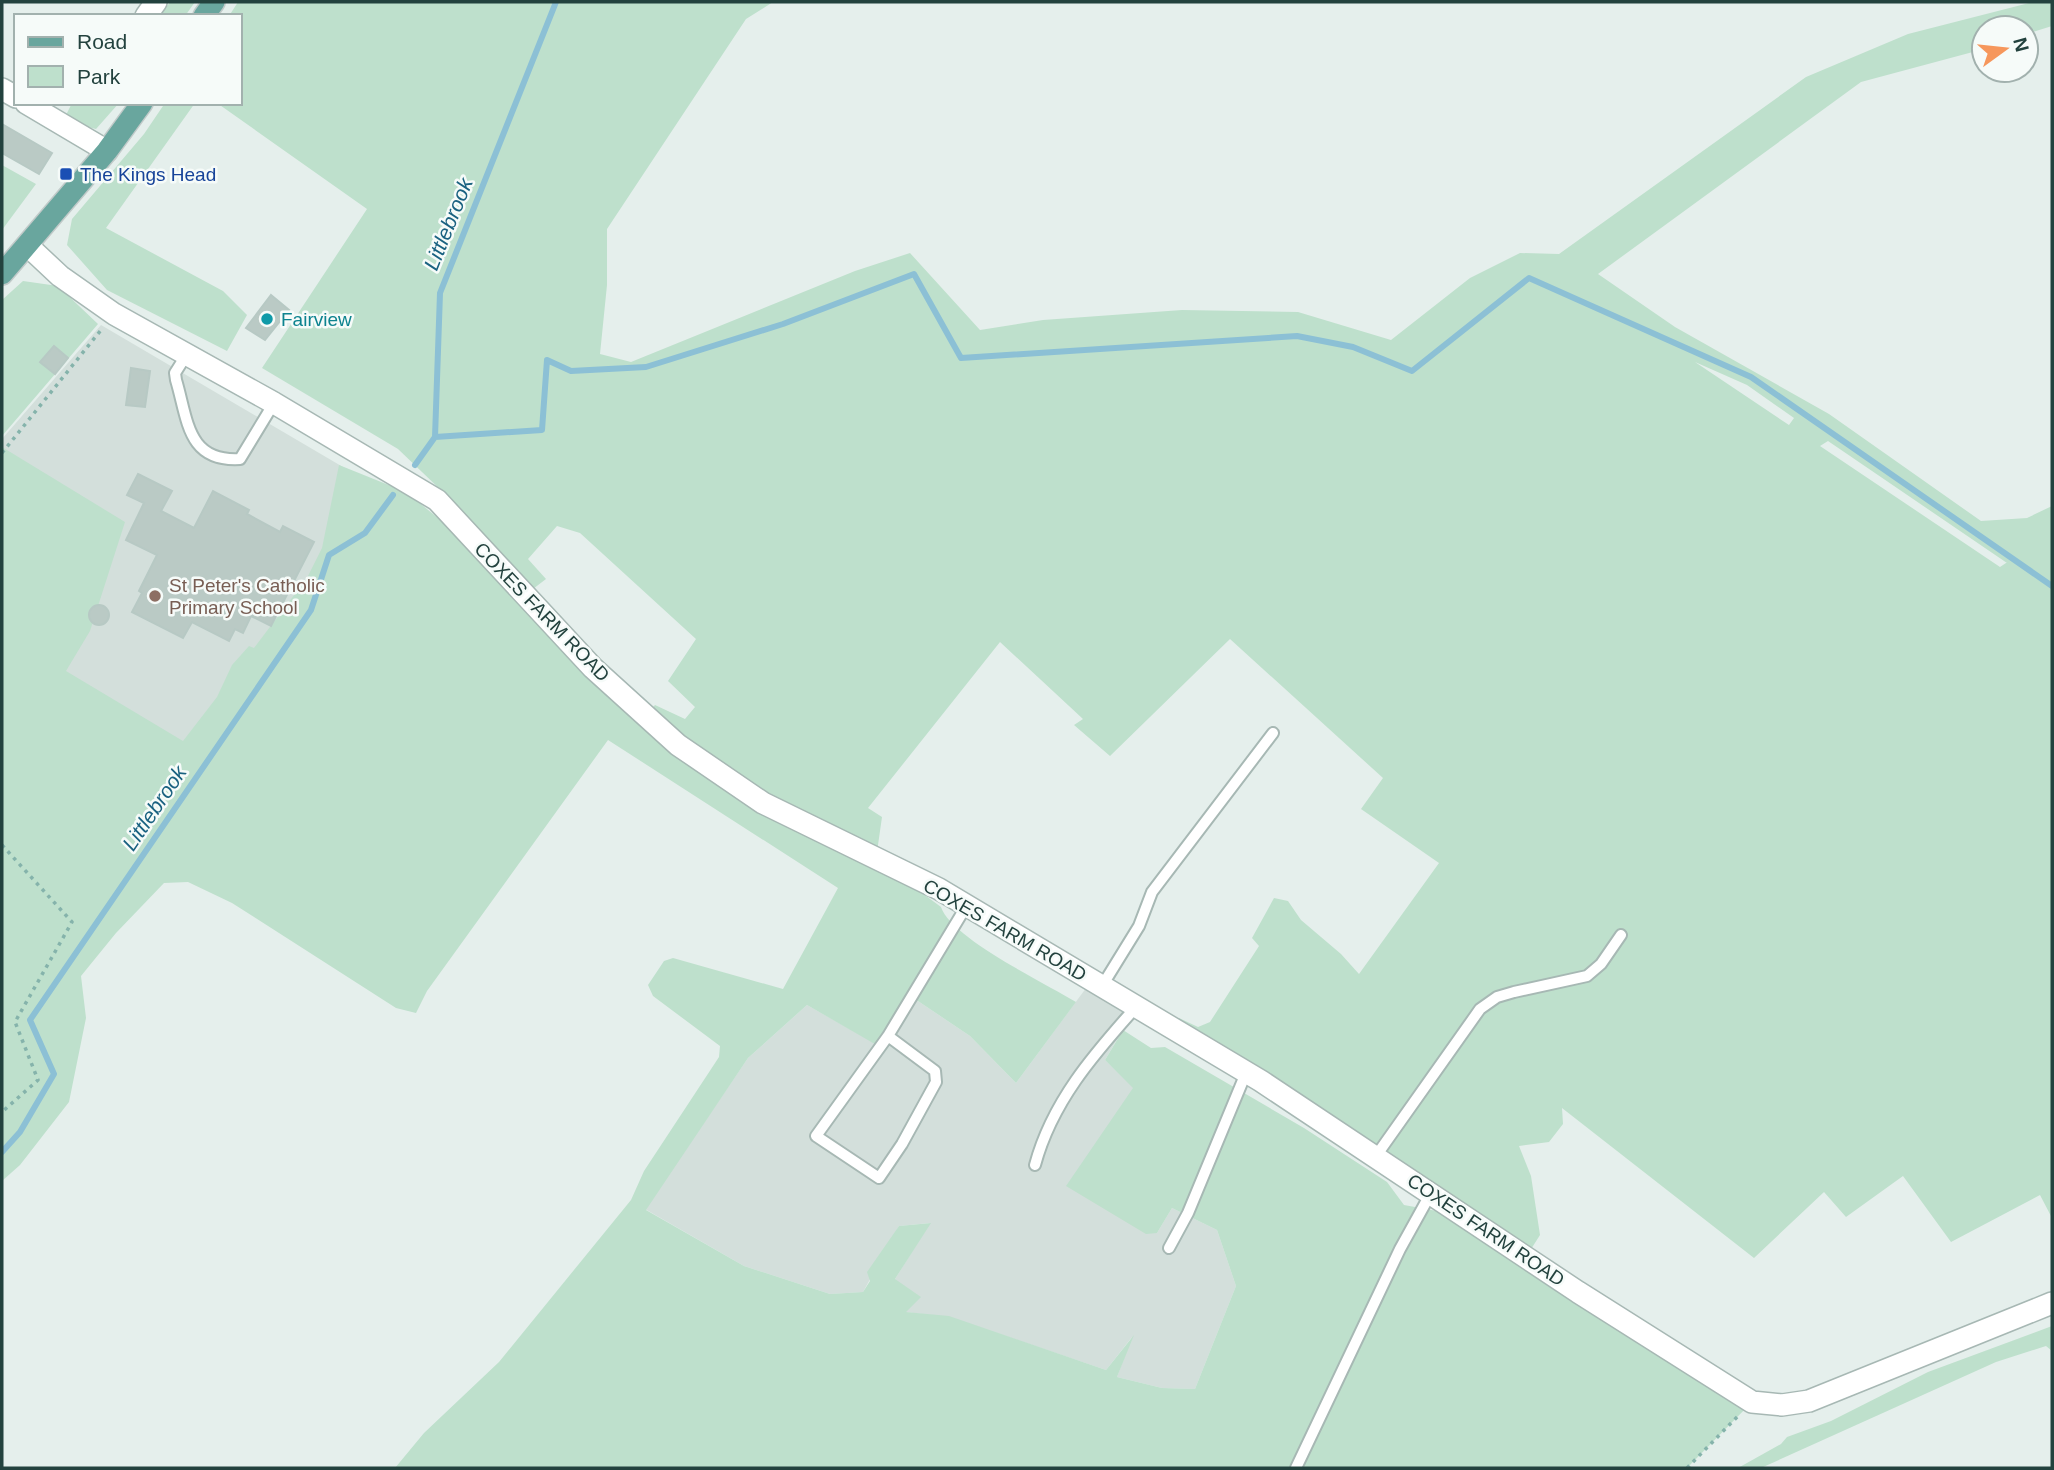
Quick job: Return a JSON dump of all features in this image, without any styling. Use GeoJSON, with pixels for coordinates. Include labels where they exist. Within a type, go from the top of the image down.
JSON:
{"type":"FeatureCollection","features":[{"type":"Feature","properties":{"kind":"main road"},"geometry":{"type":"LineString","coordinates":[[2,274],[107,151],[141,105]]}},
{"type":"Feature","properties":{"kind":"street"},"geometry":{"type":"LineString","coordinates":[[51,109],[107,151]]}},
{"type":"Feature","properties":{"kind":"street","name":"COXES FARM ROAD"},"geometry":{"type":"LineString","coordinates":[[28,246],[60,276],[114,314],[274,403],[437,500],[593,668],[678,745],[763,803],[967,905],[1246,1073],[1376,1156],[1578,1292],[1752,1402],[1782,1405],[1809,1401],[2052,1303]]}},
{"type":"Feature","properties":{"kind":"lane"},"geometry":{"type":"LineString","coordinates":[[187,354],[175,373],[176,380],[196,444],[210,456],[220,460],[240,459],[274,403]]}},
{"type":"Feature","properties":{"kind":"lane"},"geometry":{"type":"LineString","coordinates":[[1102,986],[1139,926],[1152,892],[1273,733]]}},
{"type":"Feature","properties":{"kind":"lane"},"geometry":{"type":"LineString","coordinates":[[888,1036],[935,1071],[936,1082],[902,1144],[879,1178],[816,1136],[888,1036],[967,905]]}},
{"type":"Feature","properties":{"kind":"lane"},"geometry":{"type":"LineString","coordinates":[[1376,1156],[1480,1010],[1497,997],[1587,976],[1601,964],[1621,935]]}},
{"type":"Feature","properties":{"kind":"lane"},"geometry":{"type":"LineString","coordinates":[[1035,1165],[1043,1134],[1076,1077],[1136,1007]]}},
{"type":"Feature","properties":{"kind":"lane"},"geometry":{"type":"LineString","coordinates":[[1169,1248],[1188,1213],[1246,1073]]}},
{"type":"Feature","properties":{"kind":"lane"},"geometry":{"type":"LineString","coordinates":[[1296,1468],[1400,1249],[1431,1193]]}},
{"type":"Feature","properties":{"kind":"path"},"geometry":{"type":"LineString","coordinates":[[2,453],[114,314]]}},
{"type":"Feature","properties":{"kind":"path"},"geometry":{"type":"LineString","coordinates":[[2,845],[72,922],[15,1022],[38,1080],[2,1112]]}},
{"type":"Feature","properties":{"kind":"path"},"geometry":{"type":"LineString","coordinates":[[1687,1468],[1752,1402]]}},
{"type":"Feature","properties":{"kind":"shaded area","name":"St Peter's Catholic Primary School"},"geometry":{"type":"Polygon","coordinates":[[[101,325],[377,487],[190,754],[2,740],[2,439],[101,325]]]}},
{"type":"Feature","properties":{"kind":"shaded area"},"geometry":{"type":"Polygon","coordinates":[[[1092,980],[1136,1007],[1105,1060],[1133,1087],[1157,1233],[1172,1208],[1217,1230],[1236,1286],[1195,1389],[1162,1388],[1117,1377],[1132,1337],[1106,1370],[949,1317],[905,1312],[895,1279],[930,1223],[899,1226],[863,1292],[830,1294],[744,1266],[645,1209],[748,1058],[807,1005],[880,1046],[912,997],[970,1036],[1016,1083],[1092,980]]]}},
{"type":"Feature","properties":{"kind":"green space"},"geometry":{"type":"Polygon","coordinates":[[[170,2],[195,2],[186,14],[161,14],[170,2]]]}},
{"type":"Feature","properties":{"kind":"green space"},"geometry":{"type":"Polygon","coordinates":[[[238,2],[773,2],[746,19],[607,229],[607,285],[600,354],[631,362],[855,271],[910,253],[980,330],[1043,320],[1182,310],[1298,312],[1391,340],[1470,278],[1520,253],[1559,254],[1806,77],[1908,34],[1970,18],[1970,53],[1861,82],[1598,274],[1675,327],[1829,414],[1981,521],[2027,518],[2052,506],[2052,1218],[2040,1195],[1951,1242],[1903,1176],[1846,1217],[1824,1192],[1754,1258],[1562,1108],[1563,1124],[1549,1142],[1519,1146],[1531,1176],[1540,1235],[1526,1257],[1752,1402],[1687,1468],[395,1468],[424,1433],[499,1362],[631,1200],[644,1171],[719,1057],[720,1046],[653,996],[648,985],[664,961],[673,958],[783,989],[838,888],[608,740],[427,991],[416,1013],[396,1008],[232,903],[188,882],[164,883],[116,933],[81,976],[86,1018],[69,1102],[20,1165],[2,1181],[2,447],[125,522],[90,631],[66,671],[183,741],[217,697],[232,665],[249,646],[254,648],[307,578],[322,548],[339,465],[406,492],[492,562],[646,715],[655,705],[685,719],[695,707],[668,681],[696,639],[580,533],[557,526],[528,559],[546,579],[529,592],[446,495],[398,449],[262,368],[367,209],[220,105],[242,105],[242,14],[230,14],[238,2]],[[1695,362],[1789,425],[1794,418],[1747,385],[1695,362]],[[1828,441],[1820,446],[2000,567],[2007,563],[1828,441]],[[1230,639],[1110,756],[1074,725],[1083,719],[1000,642],[868,808],[882,817],[876,859],[941,907],[948,919],[980,946],[1076,1002],[1016,1083],[970,1036],[912,997],[880,1047],[807,1005],[748,1058],[646,1210],[744,1266],[830,1294],[863,1292],[870,1281],[867,1272],[899,1226],[931,1223],[895,1279],[921,1297],[906,1312],[949,1316],[1106,1370],[1134,1335],[1117,1377],[1162,1388],[1195,1389],[1236,1286],[1217,1230],[1172,1208],[1157,1233],[1146,1234],[1066,1186],[1133,1088],[1105,1060],[1123,1030],[1151,1048],[1165,1047],[1304,1128],[1387,1182],[1404,1205],[1464,1216],[1167,1018],[1179,1018],[1198,1027],[1210,1022],[1259,946],[1252,938],[1274,898],[1288,901],[1301,920],[1341,954],[1359,974],[1439,863],[1361,809],[1383,778],[1230,639]]]}},
{"type":"Feature","properties":{"kind":"green space"},"geometry":{"type":"Polygon","coordinates":[[[2033,2],[2052,2],[2052,26],[2040,30],[2040,14],[1986,14],[2033,2]]]}},
{"type":"Feature","properties":{"kind":"green space"},"geometry":{"type":"Polygon","coordinates":[[[71,105],[117,105],[96,129],[76,124],[66,115],[71,105]]]}},
{"type":"Feature","properties":{"kind":"green space"},"geometry":{"type":"Polygon","coordinates":[[[164,105],[194,105],[106,228],[223,291],[247,315],[227,351],[107,290],[67,245],[72,219],[144,134],[164,105]]]}},
{"type":"Feature","properties":{"kind":"green space"},"geometry":{"type":"Polygon","coordinates":[[[2,165],[36,184],[2,230],[2,165]]]}},
{"type":"Feature","properties":{"kind":"green space"},"geometry":{"type":"Polygon","coordinates":[[[23,281],[58,286],[98,324],[2,436],[2,300],[23,281]]]}},
{"type":"Feature","properties":{"kind":"green space"},"geometry":{"type":"Polygon","coordinates":[[[2052,1326],[2052,1351],[2046,1346],[1996,1362],[1761,1468],[1738,1468],[1781,1444],[1787,1437],[1831,1421],[1928,1372],[2052,1326]]]}},
{"type":"Feature","properties":{"kind":"building"},"geometry":{"type":"Polygon","coordinates":[[[2,124],[52,153],[39,174],[2,153],[2,124]]]}},
{"type":"Feature","properties":{"kind":"building","name":"Fairview"},"geometry":{"type":"Polygon","coordinates":[[[271,295],[289,310],[265,340],[246,328],[271,295]]]}},
{"type":"Feature","properties":{"kind":"building"},"geometry":{"type":"Polygon","coordinates":[[[54,346],[68,358],[55,374],[40,362],[54,346]]]}},
{"type":"Feature","properties":{"kind":"building"},"geometry":{"type":"Polygon","coordinates":[[[131,368],[150,371],[145,407],[126,405],[131,368]]]}},
{"type":"Feature","properties":{"kind":"building"},"geometry":{"type":"Polygon","coordinates":[[[138,474],[172,491],[161,511],[194,528],[213,491],[249,510],[247,514],[280,532],[283,526],[314,542],[271,626],[251,616],[243,633],[235,629],[229,641],[192,622],[183,638],[132,612],[157,555],[126,540],[144,503],[127,495],[138,474]]]}},
{"type":"Feature","properties":{"kind":"building"},"geometry":{"type":"Polygon","coordinates":[[[99,605],[106,608],[109,615],[106,622],[99,625],[92,622],[89,615],[92,608],[99,605]]]}},
{"type":"Feature","properties":{"kind":"waterway","name":"Littlebrook"},"geometry":{"type":"LineString","coordinates":[[415,465],[435,437],[440,293],[556,2]]}},
{"type":"Feature","properties":{"kind":"waterway"},"geometry":{"type":"LineString","coordinates":[[435,437],[542,430],[547,360],[571,371],[646,367],[783,324],[914,274],[961,358],[1297,336],[1353,347],[1412,371],[1529,278],[1751,377],[2052,586]]}},
{"type":"Feature","properties":{"kind":"waterway","name":"Littlebrook"},"geometry":{"type":"LineString","coordinates":[[2,1152],[20,1132],[54,1074],[30,1020],[311,610],[329,555],[365,533],[393,495]]}},
{"type":"Feature","properties":{"kind":"place","name":"The Kings Head"},"geometry":{"type":"Point","coordinates":[66,174]}},
{"type":"Feature","properties":{"kind":"place","name":"Fairview"},"geometry":{"type":"Point","coordinates":[267,319]}},
{"type":"Feature","properties":{"kind":"place","name":"St Peter's Catholic Primary School"},"geometry":{"type":"Point","coordinates":[155,596]}}]}
